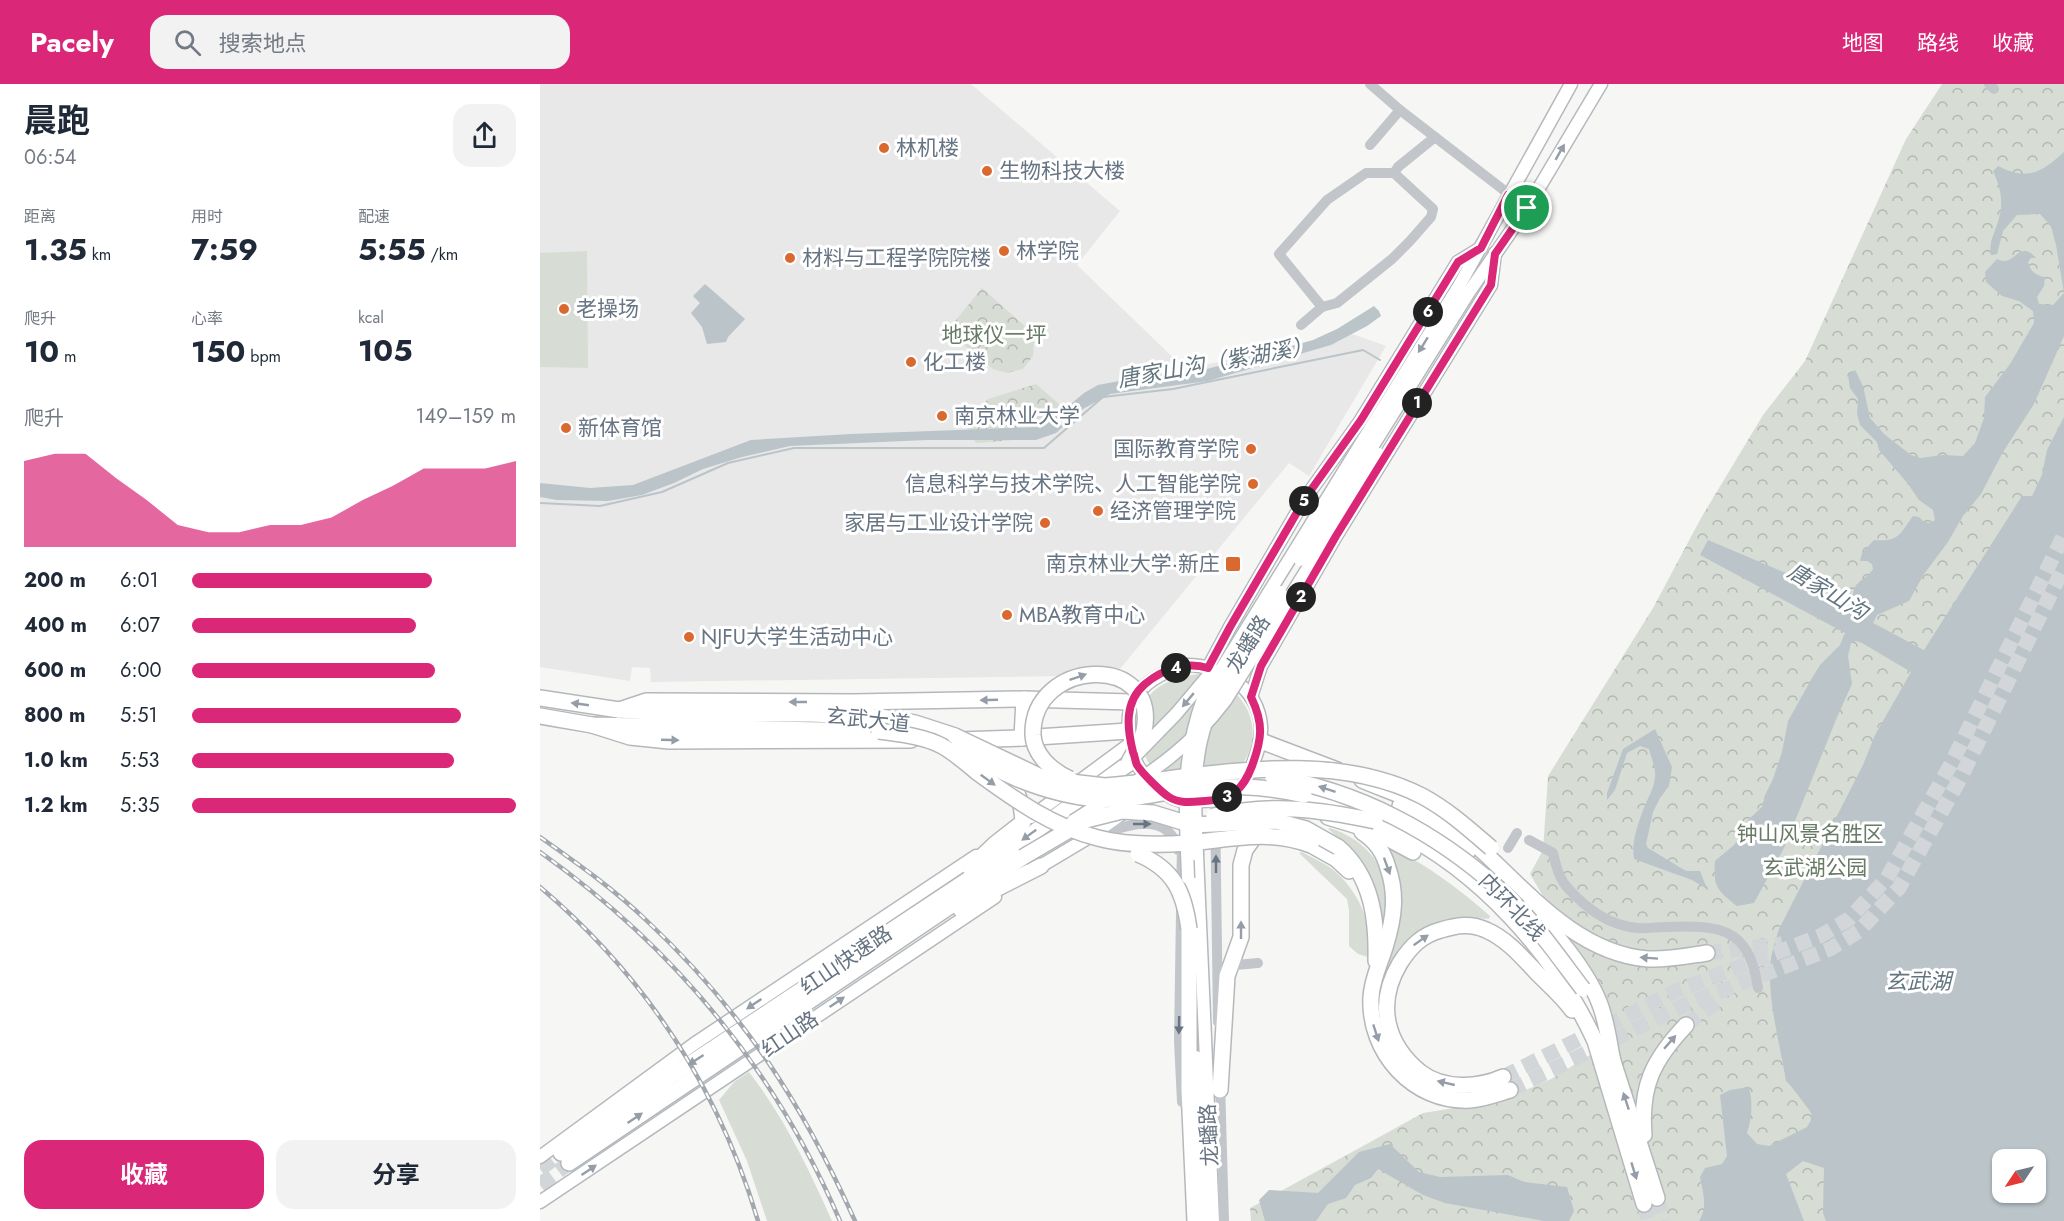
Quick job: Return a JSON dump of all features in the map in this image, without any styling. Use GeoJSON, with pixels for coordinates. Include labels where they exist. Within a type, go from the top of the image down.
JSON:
{"type":"FeatureCollection","features":[{"type":"Feature","properties":{"kind":"highway"},"geometry":{"type":"LineString","coordinates":[[1082,784],[1054,770],[1034,745],[1033,731],[1037,712],[1047,695],[1064,682],[1089,674],[1104,673],[1119,677],[1135,690],[1141,698],[1145,714],[1144,730],[1128,764]]}},
{"type":"Feature","properties":{"kind":"highway","name":"玄武大道"},"geometry":{"type":"LineString","coordinates":[[540,698],[668,720],[879,731],[943,743]]}},
{"type":"Feature","properties":{"kind":"highway"},"geometry":{"type":"LineString","coordinates":[[619,710],[646,701],[853,702],[1024,699],[1131,702]]}},
{"type":"Feature","properties":{"kind":"highway"},"geometry":{"type":"LineString","coordinates":[[1022,738],[1024,699]]}},
{"type":"Feature","properties":{"kind":"highway","name":"玄武大道"},"geometry":{"type":"LineString","coordinates":[[540,716],[592,725],[812,714],[897,719],[955,736],[1041,777],[1082,784],[1105,786],[1220,772]]}},
{"type":"Feature","properties":{"kind":"highway"},"geometry":{"type":"LineString","coordinates":[[592,725],[630,737],[669,741],[943,743],[1022,738],[1130,737]]}},
{"type":"Feature","properties":{"kind":"highway"},"geometry":{"type":"LineString","coordinates":[[1261,741],[1319,762],[1420,804],[1444,818],[1545,908],[1590,942],[1618,953],[1641,958],[1662,959],[1707,953]]}},
{"type":"Feature","properties":{"kind":"highway"},"geometry":{"type":"LineString","coordinates":[[943,743],[1016,778],[1041,788],[1069,795],[1122,799],[1246,785],[1304,795],[1375,821]]}},
{"type":"Feature","properties":{"kind":"highway"},"geometry":{"type":"LineString","coordinates":[[867,955],[1023,822],[1018,792],[1002,772],[985,759],[943,743]]}},
{"type":"Feature","properties":{"kind":"highway"},"geometry":{"type":"LineString","coordinates":[[943,743],[1007,794],[1041,815],[1093,839],[1153,860],[1174,880],[1185,906],[1189,929],[1189,1089],[1196,1203],[1195,1221]]}},
{"type":"Feature","properties":{"kind":"highway"},"geometry":{"type":"LineString","coordinates":[[1319,762],[1415,813],[1467,850],[1532,908],[1570,954],[1600,1003],[1613,1062]]}},
{"type":"Feature","properties":{"kind":"highway","name":"红山快速路"},"geometry":{"type":"LineString","coordinates":[[565,1158],[670,1077],[867,955],[976,881],[1128,764]]}},
{"type":"Feature","properties":{"kind":"highway"},"geometry":{"type":"LineString","coordinates":[[1220,772],[1275,770],[1343,772],[1390,783],[1408,790],[1436,804],[1460,821],[1522,879],[1545,908]]}},
{"type":"Feature","properties":{"kind":"highway","name":"内环北线"},"geometry":{"type":"LineString","coordinates":[[1220,772],[1265,776],[1310,784],[1359,800],[1413,827],[1450,850],[1501,891],[1535,927],[1583,989],[1596,1011],[1645,1156],[1651,1201],[1611,1098],[1595,1041],[1559,977],[1515,921],[1466,877],[1420,844],[1375,821]]}},
{"type":"Feature","properties":{"kind":"highway"},"geometry":{"type":"LineString","coordinates":[[1234,795],[1375,821]]}},
{"type":"Feature","properties":{"kind":"highway"},"geometry":{"type":"LineString","coordinates":[[1192,825],[1206,818],[1236,812],[1263,808],[1300,808],[1374,831],[1415,853],[1467,888],[1521,942],[1547,973],[1570,1007],[1611,1098]]}},
{"type":"Feature","properties":{"kind":"highway"},"geometry":{"type":"LineString","coordinates":[[1220,1090],[1227,976],[1242,937],[1240,883],[1242,858],[1253,838],[1278,813],[1286,808],[1300,808]]}},
{"type":"Feature","properties":{"kind":"highway","name":"红山快速路"},"geometry":{"type":"LineString","coordinates":[[976,881],[1023,857],[1086,820],[1122,811],[1143,811],[1192,825],[1276,821],[1306,829],[1337,853]]}},
{"type":"Feature","properties":{"kind":"highway"},"geometry":{"type":"LineString","coordinates":[[1349,824],[1375,842],[1386,860],[1392,882],[1393,916],[1375,976]]}},
{"type":"Feature","properties":{"kind":"highway"},"geometry":{"type":"LineString","coordinates":[[1093,839],[1163,844],[1248,835],[1272,836],[1347,855],[1366,885],[1376,928],[1375,976],[1371,1005],[1374,1026],[1387,1058],[1402,1076],[1423,1090],[1450,1099],[1484,1098],[1506,1083],[1447,1084],[1425,1076],[1400,1052],[1389,1030],[1386,1003],[1394,973],[1418,940],[1455,925],[1484,929],[1507,943],[1570,1007]]}},
{"type":"Feature","properties":{"kind":"highway"},"geometry":{"type":"LineString","coordinates":[[867,955],[932,930],[986,894],[1041,866]]}},
{"type":"Feature","properties":{"kind":"highway"},"geometry":{"type":"LineString","coordinates":[[1645,1156],[1642,1114],[1648,1078],[1662,1052],[1686,1025]]}},
{"type":"Feature","properties":{"kind":"main road","name":"龙蟠路"},"geometry":{"type":"LineString","coordinates":[[1213,1221],[1195,784],[1202,736],[1210,709],[1221,687],[1470,280],[1481,248],[1508,195],[1571,84]]}},
{"type":"Feature","properties":{"kind":"main road","name":"龙蟠路"},"geometry":{"type":"LineString","coordinates":[[1203,1221],[1186,796],[1187,759],[1196,718],[1212,683],[1470,280],[1495,254],[1527,208],[1601,84]]}},
{"type":"Feature","properties":{"kind":"main road"},"geometry":{"type":"LineString","coordinates":[[1208,668],[1306,497],[1361,420],[1458,262],[1481,248]]}},
{"type":"Feature","properties":{"kind":"main road"},"geometry":{"type":"LineString","coordinates":[[1251,697],[1261,666],[1391,445],[1491,285],[1495,254]]}},
{"type":"Feature","properties":{"kind":"main road"},"geometry":{"type":"LineString","coordinates":[[1128,764],[1176,714],[1234,641],[1357,440],[1361,420]]}},
{"type":"Feature","properties":{"kind":"main road"},"geometry":{"type":"LineString","coordinates":[[1023,857],[1055,832],[1146,775],[1183,745],[1215,714],[1252,660],[1379,454],[1391,445]]}},
{"type":"Feature","properties":{"kind":"main road"},"geometry":{"type":"LineString","coordinates":[[1184,665],[1208,668],[1232,677],[1251,697],[1258,711],[1261,741],[1247,779],[1234,795],[1215,801],[1184,802],[1169,797],[1137,765],[1128,718],[1131,702],[1145,685],[1167,671],[1184,665]]}},
{"type":"Feature","properties":{"kind":"main road"},"geometry":{"type":"LineString","coordinates":[[1023,822],[1130,737]]}},
{"type":"Feature","properties":{"kind":"main road","name":"红山路"},"geometry":{"type":"LineString","coordinates":[[540,1202],[1041,866],[1093,839],[1158,788]]}},
{"type":"Feature","properties":{"kind":"main road"},"geometry":{"type":"LineString","coordinates":[[540,1157],[694,1044],[995,844]]}},
{"type":"Feature","properties":{"kind":"street"},"geometry":{"type":"LineString","coordinates":[[1370,84],[1400,110],[1527,208]]}},
{"type":"Feature","properties":{"kind":"street"},"geometry":{"type":"LineString","coordinates":[[1370,145],[1400,110]]}},
{"type":"Feature","properties":{"kind":"street"},"geometry":{"type":"LineString","coordinates":[[1394,173],[1398,167],[1435,137]]}},
{"type":"Feature","properties":{"kind":"street"},"geometry":{"type":"LineString","coordinates":[[1301,325],[1322,307],[1337,303],[1392,259],[1431,217],[1433,209],[1394,173],[1366,173],[1327,200],[1279,254],[1322,307]]}},
{"type":"Feature","properties":{"kind":"street","name":"龙蟠路"},"geometry":{"type":"LineString","coordinates":[[1215,801],[1216,976],[1224,1221]]}},
{"type":"Feature","properties":{"kind":"street","name":"龙蟠路"},"geometry":{"type":"LineString","coordinates":[[1184,802],[1179,1041],[1189,1221]]}},
{"type":"Feature","properties":{"kind":"street"},"geometry":{"type":"LineString","coordinates":[[1093,839],[1137,823],[1163,827],[1172,835],[1177,844],[1181,862]]}},
{"type":"Feature","properties":{"kind":"street"},"geometry":{"type":"LineString","coordinates":[[1508,848],[1517,833]]}},
{"type":"Feature","properties":{"kind":"street"},"geometry":{"type":"LineString","coordinates":[[1529,840],[1553,854],[1558,875],[1572,893],[1593,911],[1608,920],[1638,928],[1700,926],[1719,929],[1734,935],[1742,942],[1755,969],[1758,988]]}},
{"type":"Feature","properties":{"kind":"street"},"geometry":{"type":"LineString","coordinates":[[1236,965],[1258,963]]}},
{"type":"Feature","properties":{"kind":"shaded area","name":"南京林业大学"},"geometry":{"type":"Polygon","coordinates":[[[540,84],[971,84],[1120,211],[1077,265],[1185,369],[1352,334],[1386,346],[1309,476],[1289,463],[1120,669],[1063,676],[651,682],[650,668],[632,667],[630,681],[540,667],[540,84]]]}},
{"type":"Feature","properties":{"kind":"green space","name":"玄武湖公园"},"geometry":{"type":"Polygon","coordinates":[[[1942,84],[2064,84],[2064,1221],[1251,1221],[1250,1208],[1423,1113],[1503,1100],[1551,1079],[1619,1037],[1595,985],[1530,874],[1543,850],[1548,776],[1653,608],[1701,518],[1763,415],[1805,361],[1906,139],[1942,84]]]}},
{"type":"Feature","properties":{"kind":"green space","name":"老操场"},"geometry":{"type":"Polygon","coordinates":[[[587,251],[588,368],[540,367],[540,253],[587,251]]]}},
{"type":"Feature","properties":{"kind":"green space","name":"地球仪一坪"},"geometry":{"type":"Polygon","coordinates":[[[982,288],[1027,328],[1034,341],[1033,356],[1023,369],[1007,373],[993,369],[947,331],[982,288]]]}},
{"type":"Feature","properties":{"kind":"green space"},"geometry":{"type":"Polygon","coordinates":[[[1036,384],[1073,416],[1040,438],[976,443],[965,424],[988,399],[1036,384]]]}},
{"type":"Feature","properties":{"kind":"green space"},"geometry":{"type":"Polygon","coordinates":[[[1200,674],[1217,680],[1231,689],[1242,701],[1253,729],[1251,744],[1245,759],[1234,773],[1218,784],[1155,772],[1148,763],[1144,749],[1141,716],[1149,696],[1163,684],[1172,680],[1200,674]]]}},
{"type":"Feature","properties":{"kind":"green space"},"geometry":{"type":"Polygon","coordinates":[[[1328,829],[1361,844],[1381,870],[1388,893],[1383,940],[1378,907],[1369,878],[1352,852],[1328,829]]]}},
{"type":"Feature","properties":{"kind":"green space"},"geometry":{"type":"Polygon","coordinates":[[[1385,845],[1440,876],[1490,916],[1489,919],[1460,917],[1435,924],[1383,985],[1391,951],[1385,845]]]}},
{"type":"Feature","properties":{"kind":"green space"},"geometry":{"type":"Polygon","coordinates":[[[1302,852],[1334,870],[1353,892],[1367,923],[1368,957],[1358,954],[1349,946],[1347,899],[1299,853],[1302,852]]]}},
{"type":"Feature","properties":{"kind":"green space"},"geometry":{"type":"Polygon","coordinates":[[[749,1072],[774,1107],[795,1144],[832,1221],[767,1221],[747,1161],[719,1100],[734,1082],[749,1072]]]}},
{"type":"Feature","properties":{"kind":"water"},"geometry":{"type":"Polygon","coordinates":[[[2064,152],[2064,293],[2051,226],[2040,214],[2017,215],[2003,231],[1997,254],[1991,255],[1990,250],[2001,206],[1999,188],[1993,171],[1998,166],[2008,171],[2026,174],[2041,170],[2064,152]]]}},
{"type":"Feature","properties":{"kind":"water","name":"玄武湖"},"geometry":{"type":"Polygon","coordinates":[[[2020,252],[2030,253],[2036,258],[2031,258],[2028,262],[2030,268],[2036,274],[2045,277],[2044,286],[2037,297],[2039,304],[2053,305],[2064,293],[2064,336],[2034,404],[2003,452],[1981,494],[1963,516],[1948,542],[1924,574],[1909,601],[1877,615],[1873,623],[1924,650],[2022,496],[2032,496],[2042,475],[2047,450],[2064,417],[2064,1221],[1826,1221],[1823,1213],[1824,1168],[1803,1161],[1786,1174],[1804,1221],[1699,1221],[1704,1205],[1700,1177],[1705,1168],[1722,1164],[1727,1156],[1720,1095],[1730,1090],[1749,1087],[1751,1110],[1747,1133],[1757,1144],[1769,1146],[1807,1127],[1811,1120],[1812,1115],[1786,1081],[1771,998],[1772,954],[1779,929],[1863,765],[1875,735],[1911,672],[1862,643],[1856,641],[1851,643],[1848,656],[1852,684],[1784,848],[1754,903],[1737,906],[1718,887],[1715,877],[1715,861],[1734,845],[1748,820],[1762,807],[1782,752],[1788,721],[1820,665],[1840,645],[1845,633],[1700,555],[1708,540],[1793,576],[1847,611],[1853,603],[1856,585],[1873,569],[1872,564],[1860,561],[1862,553],[1874,540],[1889,540],[1898,536],[1913,516],[1919,517],[1924,522],[1930,523],[1935,520],[1933,510],[1919,500],[1879,450],[1877,442],[1860,425],[1857,414],[1858,399],[1850,388],[1848,375],[1855,370],[1863,386],[1870,418],[1884,434],[1911,455],[1921,458],[1942,455],[1963,456],[1975,443],[1984,418],[1985,397],[2010,364],[2034,323],[2033,311],[2019,301],[2002,296],[1986,282],[1985,272],[1997,259],[2003,261],[2020,252]]]}},
{"type":"Feature","properties":{"kind":"water"},"geometry":{"type":"Polygon","coordinates":[[[705,284],[745,319],[726,342],[707,344],[702,327],[691,313],[700,303],[693,296],[705,284]]]}},
{"type":"Feature","properties":{"kind":"water"},"geometry":{"type":"Polygon","coordinates":[[[1374,306],[1381,316],[1331,345],[1208,381],[1110,394],[1083,409],[1056,433],[1036,440],[927,440],[790,446],[703,469],[642,495],[608,501],[557,500],[540,497],[540,483],[590,488],[633,485],[751,440],[1041,427],[1084,393],[1098,385],[1141,377],[1203,370],[1313,340],[1337,329],[1374,306]]]}},
{"type":"Feature","properties":{"kind":"water"},"geometry":{"type":"Polygon","coordinates":[[[1655,729],[1672,767],[1669,786],[1653,812],[1646,844],[1648,848],[1686,871],[1700,871],[1707,889],[1692,880],[1634,859],[1633,846],[1636,833],[1655,777],[1649,749],[1640,746],[1627,753],[1615,790],[1607,800],[1607,793],[1623,749],[1655,729]]]}},
{"type":"Feature","properties":{"kind":"water"},"geometry":{"type":"Polygon","coordinates":[[[1390,1144],[1419,1172],[1440,1177],[1508,1175],[1524,1182],[1567,1187],[1574,1211],[1569,1221],[1544,1221],[1445,1203],[1423,1195],[1378,1169],[1371,1178],[1355,1185],[1346,1198],[1328,1204],[1316,1221],[1265,1221],[1259,1200],[1269,1190],[1318,1193],[1359,1152],[1390,1144]]]}},
{"type":"Feature","properties":{"kind":"waterway","name":"唐家山沟（紫湖溪）"},"geometry":{"type":"LineString","coordinates":[[540,503],[600,506],[662,492],[728,463],[794,448],[1044,448],[1103,397],[1173,389],[1363,350],[1380,360]]}},
{"type":"Feature","properties":{"kind":"tunnel"},"geometry":{"type":"LineString","coordinates":[[1503,1077],[1676,991],[1820,936],[1849,919],[1887,878],[1951,764],[2064,535]]}},
{"type":"Feature","properties":{"kind":"tunnel"},"geometry":{"type":"LineString","coordinates":[[1510,1090],[1682,1006],[1830,949],[1859,931],[1899,888],[1961,777],[2064,567]]}},
{"type":"Feature","properties":{"kind":"tunnel"},"geometry":{"type":"LineString","coordinates":[[1707,953],[1782,944]]}},
{"type":"Feature","properties":{"kind":"tunnel"},"geometry":{"type":"LineString","coordinates":[[1686,1025],[1723,997]]}},
{"type":"Feature","properties":{"kind":"tunnel"},"geometry":{"type":"LineString","coordinates":[[540,1169],[561,1153]]}},
{"type":"Feature","properties":{"kind":"tunnel"},"geometry":{"type":"LineString","coordinates":[[540,1185],[569,1163]]}},
{"type":"Feature","properties":{"kind":"tunnel"},"geometry":{"type":"LineString","coordinates":[[1657,1198],[1664,1221]]}},
{"type":"Feature","properties":{"kind":"tunnel"},"geometry":{"type":"LineString","coordinates":[[1644,1204],[1649,1221]]}},
{"type":"Feature","properties":{"kind":"railway"},"geometry":{"type":"LineString","coordinates":[[540,837],[635,910],[681,955],[741,1024],[767,1060],[814,1137],[855,1221]]}},
{"type":"Feature","properties":{"kind":"railway"},"geometry":{"type":"LineString","coordinates":[[540,852],[589,889],[634,928],[677,970],[716,1015],[752,1062],[785,1113],[814,1165],[840,1221]]}},
{"type":"Feature","properties":{"kind":"railway"},"geometry":{"type":"LineString","coordinates":[[540,887],[578,921],[613,958],[674,1038],[700,1081],[722,1126],[742,1172],[758,1221]]}},
{"type":"Feature","properties":{"kind":"place","name":"林机楼"},"geometry":{"type":"Point","coordinates":[884,148]}},
{"type":"Feature","properties":{"kind":"place","name":"生物科技大楼"},"geometry":{"type":"Point","coordinates":[987,171]}},
{"type":"Feature","properties":{"kind":"place","name":"林学院"},"geometry":{"type":"Point","coordinates":[1004,251]}},
{"type":"Feature","properties":{"kind":"place","name":"材料与工程学院院楼"},"geometry":{"type":"Point","coordinates":[790,258]}},
{"type":"Feature","properties":{"kind":"place","name":"老操场"},"geometry":{"type":"Point","coordinates":[564,309]}},
{"type":"Feature","properties":{"kind":"place","name":"化工楼"},"geometry":{"type":"Point","coordinates":[911,362]}},
{"type":"Feature","properties":{"kind":"place","name":"南京林业大学"},"geometry":{"type":"Point","coordinates":[942,416]}},
{"type":"Feature","properties":{"kind":"place","name":"新体育馆"},"geometry":{"type":"Point","coordinates":[566,428]}},
{"type":"Feature","properties":{"kind":"place","name":"国际教育学院"},"geometry":{"type":"Point","coordinates":[1251,449]}},
{"type":"Feature","properties":{"kind":"place","name":"信息科学与技术学院、人工智能学院"},"geometry":{"type":"Point","coordinates":[1253,484]}},
{"type":"Feature","properties":{"kind":"place","name":"经济管理学院"},"geometry":{"type":"Point","coordinates":[1098,511]}},
{"type":"Feature","properties":{"kind":"place","name":"家居与工业设计学院"},"geometry":{"type":"Point","coordinates":[1045,523]}},
{"type":"Feature","properties":{"kind":"place","name":"南京林业大学·新庄"},"geometry":{"type":"Point","coordinates":[1233,564]}},
{"type":"Feature","properties":{"kind":"place","name":"MBA教育中心"},"geometry":{"type":"Point","coordinates":[1007,615]}},
{"type":"Feature","properties":{"kind":"place","name":"NJFU大学生活动中心"},"geometry":{"type":"Point","coordinates":[689,637]}},
{"type":"Feature","properties":{"kind":"route"},"geometry":{"type":"LineString","coordinates":[[1508,195],[1527,208],[1495,254],[1491,285],[1336,536],[1261,666],[1251,697],[1258,711],[1261,741],[1247,779],[1234,795],[1215,801],[1184,802],[1169,797],[1137,765],[1128,731],[1131,702],[1145,685],[1167,671],[1184,665],[1208,668],[1306,497],[1361,420],[1458,262],[1481,248],[1508,195]]}},
{"type":"Feature","properties":{"kind":"water label","name":"唐家山沟"},"geometry":{"type":"Point","coordinates":[1828,591]}},
{"type":"Feature","properties":{"kind":"park label","name":"钟山风景名胜区"},"geometry":{"type":"Point","coordinates":[1810,834]}}]}
